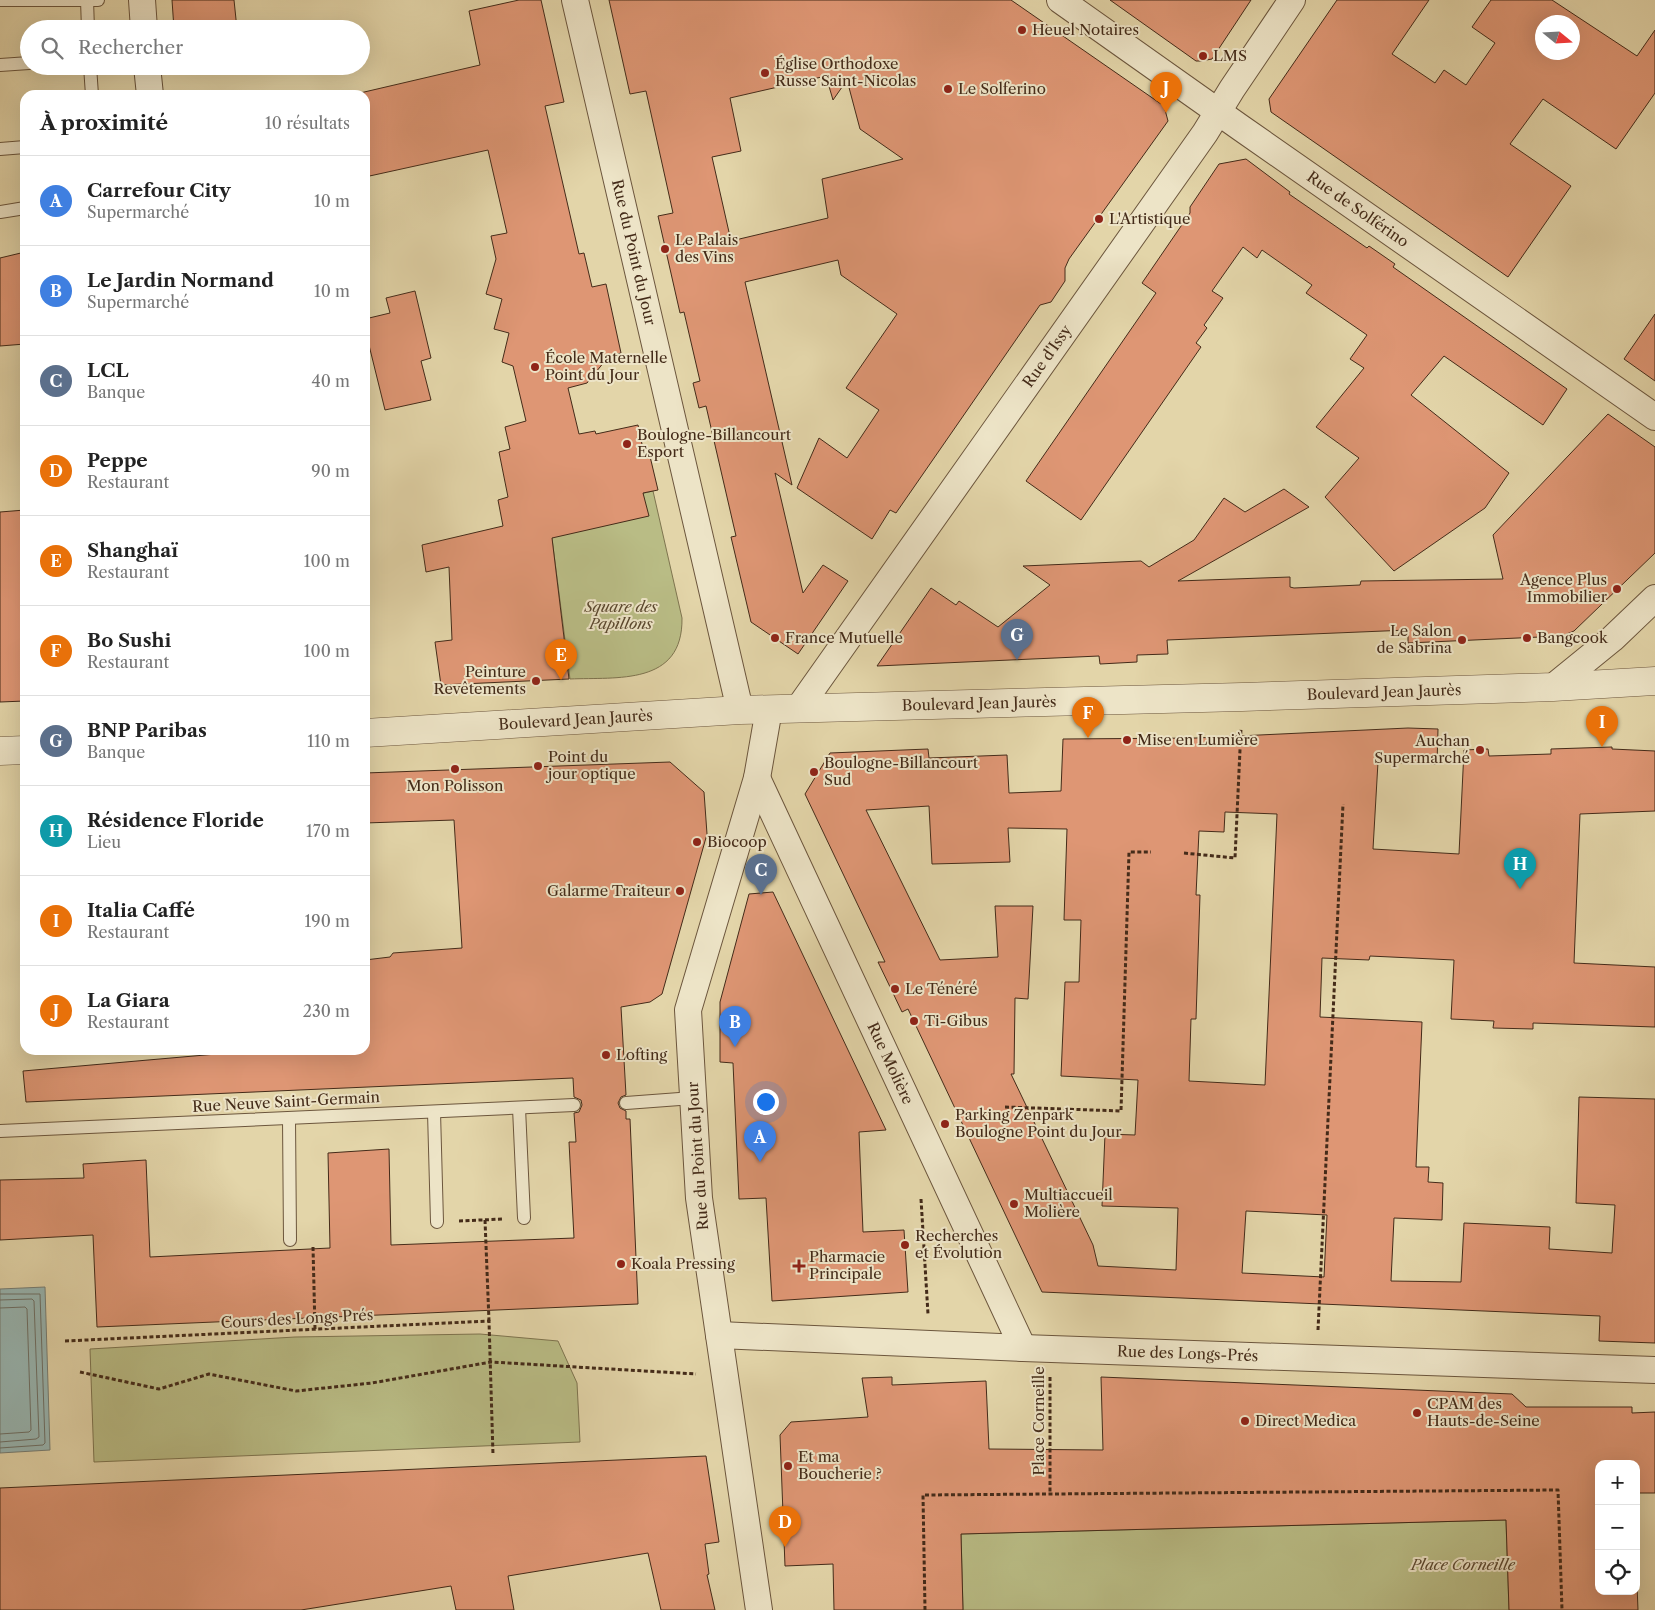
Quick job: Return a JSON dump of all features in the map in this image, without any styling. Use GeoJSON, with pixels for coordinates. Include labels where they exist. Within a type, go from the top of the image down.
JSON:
{"type":"FeatureCollection","features":[{"type":"Feature","properties":{"kind":"street"},"geometry":{"type":"LineString","coordinates":[[142,0],[143,20]]}},
{"type":"Feature","properties":{"kind":"street","name":"Rue du Point du Jour"},"geometry":{"type":"LineString","coordinates":[[575,0],[740,710]]}},
{"type":"Feature","properties":{"kind":"street","name":"Rue de Solférino"},"geometry":{"type":"LineString","coordinates":[[1060,0],[1655,417]]}},
{"type":"Feature","properties":{"kind":"street","name":"Rue d'Issy"},"geometry":{"type":"LineString","coordinates":[[798,709],[1200,142],[1292,0]]}},
{"type":"Feature","properties":{"kind":"street"},"geometry":{"type":"LineString","coordinates":[[148,75],[149,90]]}},
{"type":"Feature","properties":{"kind":"street"},"geometry":{"type":"LineString","coordinates":[[1553,687],[1612,639],[1655,598]]}},
{"type":"Feature","properties":{"kind":"street","name":"Boulevard Jean Jaurès"},"geometry":{"type":"LineString","coordinates":[[370,733],[740,710],[1242,697],[1553,687],[1655,681]]}},
{"type":"Feature","properties":{"kind":"street","name":"Rue du Point du Jour"},"geometry":{"type":"LineString","coordinates":[[759,1610],[699,1198],[688,1010],[757,778],[769,709]]}},
{"type":"Feature","properties":{"kind":"street"},"geometry":{"type":"LineString","coordinates":[[0,750],[20,750]]}},
{"type":"Feature","properties":{"kind":"street","name":"Rue Molière"},"geometry":{"type":"LineString","coordinates":[[757,778],[1023,1348]]}},
{"type":"Feature","properties":{"kind":"street","name":"Rue des Longs-Prés"},"geometry":{"type":"LineString","coordinates":[[719,1336],[1655,1370]]}},
{"type":"Feature","properties":{"kind":"lane"},"geometry":{"type":"LineString","coordinates":[[0,0],[98,0]]}},
{"type":"Feature","properties":{"kind":"lane"},"geometry":{"type":"LineString","coordinates":[[87,0],[88,20]]}},
{"type":"Feature","properties":{"kind":"lane"},"geometry":{"type":"LineString","coordinates":[[0,65],[20,64]]}},
{"type":"Feature","properties":{"kind":"lane"},"geometry":{"type":"LineString","coordinates":[[91,75],[92,90]]}},
{"type":"Feature","properties":{"kind":"lane"},"geometry":{"type":"LineString","coordinates":[[0,149],[20,147]]}},
{"type":"Feature","properties":{"kind":"lane"},"geometry":{"type":"LineString","coordinates":[[0,212],[20,209]]}},
{"type":"Feature","properties":{"kind":"lane"},"geometry":{"type":"LineString","coordinates":[[626,1103],[693,1098]]}},
{"type":"Feature","properties":{"kind":"lane","name":"Rue Neuve Saint-Germain"},"geometry":{"type":"LineString","coordinates":[[0,1131],[574,1106]]}},
{"type":"Feature","properties":{"kind":"lane"},"geometry":{"type":"LineString","coordinates":[[519,1108],[524,1218]]}},
{"type":"Feature","properties":{"kind":"lane"},"geometry":{"type":"LineString","coordinates":[[434,1112],[437,1222]]}},
{"type":"Feature","properties":{"kind":"lane"},"geometry":{"type":"LineString","coordinates":[[289,1119],[290,1240]]}},
{"type":"Feature","properties":{"kind":"path"},"geometry":{"type":"LineString","coordinates":[[1184,853],[1235,858],[1242,697]]}},
{"type":"Feature","properties":{"kind":"path"},"geometry":{"type":"LineString","coordinates":[[1317,1358],[1342,804]]}},
{"type":"Feature","properties":{"kind":"path"},"geometry":{"type":"LineString","coordinates":[[1005,1107],[1121,1111],[1129,852],[1151,852]]}},
{"type":"Feature","properties":{"kind":"path"},"geometry":{"type":"LineString","coordinates":[[930,1344],[919,1200],[945,1178]]}},
{"type":"Feature","properties":{"kind":"path"},"geometry":{"type":"LineString","coordinates":[[437,1222],[524,1218]]}},
{"type":"Feature","properties":{"kind":"path"},"geometry":{"type":"LineString","coordinates":[[485,1220],[493,1455]]}},
{"type":"Feature","properties":{"kind":"path"},"geometry":{"type":"LineString","coordinates":[[312,1240],[315,1329]]}},
{"type":"Feature","properties":{"kind":"path","name":"Cours des Longs Prés"},"geometry":{"type":"LineString","coordinates":[[65,1340],[489,1321]]}},
{"type":"Feature","properties":{"kind":"path","name":"Place Corneille"},"geometry":{"type":"LineString","coordinates":[[1050,1349],[1050,1494]]}},
{"type":"Feature","properties":{"kind":"path"},"geometry":{"type":"LineString","coordinates":[[80,1372],[159,1389],[209,1374],[296,1391],[372,1383],[491,1362],[724,1376]]}},
{"type":"Feature","properties":{"kind":"path","name":"Place Corneille"},"geometry":{"type":"LineString","coordinates":[[925,1610],[922,1495],[1558,1490],[1562,1610]]}},
{"type":"Feature","properties":{"kind":"green space","name":"Square des Papillons"},"geometry":{"type":"Polygon","coordinates":[[[653,491],[682,618],[679,640],[672,656],[659,667],[644,673],[626,677],[570,679],[549,515],[653,491]]]}},
{"type":"Feature","properties":{"kind":"green space"},"geometry":{"type":"Polygon","coordinates":[[[480,1334],[558,1341],[577,1383],[580,1442],[94,1462],[90,1349],[295,1337],[480,1334]]]}},
{"type":"Feature","properties":{"kind":"green space","name":"Place Corneille"},"geometry":{"type":"Polygon","coordinates":[[[1506,1520],[1509,1610],[963,1610],[961,1534],[1506,1520]]]}},
{"type":"Feature","properties":{"kind":"water"},"geometry":{"type":"Polygon","coordinates":[[[45,1287],[50,1450],[0,1453],[0,1289],[45,1287]]]}},
{"type":"Feature","properties":{"kind":"building"},"geometry":{"type":"Polygon","coordinates":[[[172,0],[234,0],[236,20],[173,20],[172,0]]]}},
{"type":"Feature","properties":{"kind":"building"},"geometry":{"type":"Polygon","coordinates":[[[519,0],[541,0],[564,102],[545,106],[579,254],[584,253],[592,287],[606,284],[621,353],[609,356],[587,383],[568,388],[579,434],[595,431],[596,434],[638,425],[643,449],[648,448],[658,490],[643,493],[649,516],[552,538],[569,679],[441,685],[435,642],[452,640],[449,567],[426,572],[422,545],[503,526],[498,500],[508,497],[499,452],[510,449],[505,427],[526,421],[513,366],[502,362],[509,333],[494,329],[502,299],[486,294],[496,259],[491,236],[507,233],[488,150],[370,176],[370,91],[480,65],[469,11],[519,0]]]}},
{"type":"Feature","properties":{"kind":"building"},"geometry":{"type":"Polygon","coordinates":[[[609,0],[1011,0],[1164,106],[1168,121],[1069,259],[1065,268],[1065,281],[1051,302],[1040,305],[896,513],[890,510],[872,539],[797,488],[819,438],[847,458],[879,410],[846,388],[897,314],[841,275],[838,260],[745,282],[792,485],[775,473],[803,593],[823,565],[848,581],[798,654],[751,622],[731,537],[736,536],[706,406],[699,408],[693,383],[700,381],[684,312],[680,313],[658,216],[673,213],[646,91],[630,94],[609,0]],[[826,76],[730,98],[741,151],[712,157],[731,241],[828,218],[822,179],[903,159],[860,129],[847,80],[833,100],[826,76]]]}},
{"type":"Feature","properties":{"kind":"building"},"geometry":{"type":"Polygon","coordinates":[[[1110,0],[1251,0],[1212,59],[1196,61],[1110,0]]]}},
{"type":"Feature","properties":{"kind":"building"},"geometry":{"type":"Polygon","coordinates":[[[1337,0],[1429,0],[1392,54],[1435,83],[1444,70],[1466,85],[1495,43],[1472,27],[1491,0],[1552,0],[1575,15],[1535,15],[1535,60],[1580,60],[1580,18],[1637,56],[1655,30],[1655,93],[1616,149],[1543,99],[1510,144],[1571,186],[1508,277],[1271,112],[1269,99],[1337,0]]]}},
{"type":"Feature","properties":{"kind":"building"},"geometry":{"type":"Polygon","coordinates":[[[1246,159],[1290,192],[1289,194],[1367,248],[1369,246],[1395,264],[1393,267],[1567,389],[1543,425],[1444,356],[1411,395],[1509,473],[1485,508],[1394,571],[1325,497],[1359,458],[1316,427],[1364,368],[1350,359],[1367,335],[1306,293],[1312,285],[1262,250],[1257,258],[1243,247],[1212,291],[1223,298],[1204,325],[1207,328],[1196,343],[1201,347],[1081,520],[1026,481],[1156,293],[1142,283],[1190,213],[1190,207],[1219,164],[1246,159]]]}},
{"type":"Feature","properties":{"kind":"building"},"geometry":{"type":"Polygon","coordinates":[[[20,253],[20,344],[0,346],[0,258],[20,253]]]}},
{"type":"Feature","properties":{"kind":"building"},"geometry":{"type":"Polygon","coordinates":[[[415,291],[431,358],[421,361],[431,400],[385,410],[370,349],[370,318],[390,313],[386,298],[415,291]]]}},
{"type":"Feature","properties":{"kind":"building"},"geometry":{"type":"Polygon","coordinates":[[[1655,314],[1655,381],[1624,359],[1655,314]]]}},
{"type":"Feature","properties":{"kind":"building"},"geometry":{"type":"Polygon","coordinates":[[[1608,414],[1655,447],[1655,553],[1574,631],[1562,636],[1408,643],[1408,630],[1167,640],[1168,654],[1137,655],[1137,662],[1100,664],[1099,656],[877,666],[931,588],[956,605],[959,601],[998,627],[1050,585],[1023,566],[1141,561],[1149,567],[1194,540],[1224,498],[1245,512],[1284,489],[1309,507],[1178,581],[1290,577],[1290,587],[1294,588],[1360,585],[1361,581],[1503,579],[1493,535],[1608,414]]]}},
{"type":"Feature","properties":{"kind":"building"},"geometry":{"type":"Polygon","coordinates":[[[20,510],[20,701],[0,702],[0,512],[20,510]]]}},
{"type":"Feature","properties":{"kind":"building"},"geometry":{"type":"Polygon","coordinates":[[[1408,728],[1438,729],[1437,764],[1378,762],[1373,849],[1459,854],[1464,750],[1488,749],[1489,756],[1551,754],[1551,749],[1612,747],[1612,749],[1655,751],[1655,811],[1580,814],[1574,963],[1655,967],[1655,1027],[1533,1023],[1533,1029],[1493,1028],[1494,1021],[1451,1019],[1454,960],[1370,956],[1369,960],[1322,958],[1320,1017],[1422,1022],[1416,1167],[1429,1167],[1428,1182],[1443,1183],[1442,1220],[1394,1218],[1391,1281],[1461,1282],[1464,1223],[1550,1227],[1549,1249],[1612,1253],[1615,1205],[1576,1203],[1579,1097],[1655,1099],[1655,1343],[1599,1341],[1600,1316],[1042,1292],[908,1009],[902,1012],[878,962],[885,962],[805,794],[830,753],[928,749],[929,758],[1007,755],[1009,793],[1061,791],[1063,739],[1196,738],[1408,728]],[[929,806],[866,810],[940,960],[998,957],[995,906],[1033,906],[1028,999],[1015,998],[1014,1074],[1011,1074],[1093,1245],[1098,1266],[1176,1270],[1178,1208],[1102,1206],[1105,1134],[1135,1135],[1138,1080],[1061,1076],[1065,982],[1079,982],[1081,920],[1064,920],[1067,829],[1008,828],[1010,862],[932,864],[929,806]],[[1225,812],[1224,832],[1199,831],[1196,895],[1200,895],[1196,1019],[1191,1019],[1189,1081],[1265,1085],[1277,814],[1225,812]],[[1246,1211],[1242,1273],[1324,1277],[1327,1215],[1246,1211]]]}},
{"type":"Feature","properties":{"kind":"building"},"geometry":{"type":"Polygon","coordinates":[[[670,762],[704,792],[707,834],[662,994],[650,1002],[621,1007],[626,1095],[621,1097],[618,1103],[620,1108],[626,1111],[626,1119],[630,1119],[638,1304],[97,1327],[93,1235],[0,1240],[0,1180],[84,1178],[83,1164],[146,1160],[150,1257],[330,1248],[328,1153],[389,1149],[391,1245],[574,1238],[569,1142],[576,1142],[574,1113],[579,1112],[582,1105],[581,1100],[574,1097],[573,1078],[26,1102],[23,1071],[205,1055],[370,1055],[370,959],[390,957],[393,953],[462,948],[454,820],[370,823],[370,773],[670,762]]]}},
{"type":"Feature","properties":{"kind":"building"},"geometry":{"type":"Polygon","coordinates":[[[773,892],[886,1130],[859,1132],[863,1232],[904,1230],[908,1292],[772,1301],[766,1198],[739,1199],[733,1063],[720,1062],[720,1002],[749,894],[773,892]]]}},
{"type":"Feature","properties":{"kind":"building"},"geometry":{"type":"Polygon","coordinates":[[[892,1377],[892,1385],[986,1381],[989,1449],[1103,1450],[1101,1377],[1512,1394],[1526,1407],[1632,1407],[1632,1413],[1655,1412],[1655,1493],[1640,1493],[1640,1460],[1595,1460],[1595,1595],[1637,1595],[1638,1610],[1509,1610],[1506,1520],[961,1534],[963,1610],[834,1610],[833,1564],[785,1566],[780,1435],[791,1422],[868,1417],[862,1378],[892,1377]]]}},
{"type":"Feature","properties":{"kind":"building"},"geometry":{"type":"Polygon","coordinates":[[[706,1456],[719,1542],[705,1544],[709,1574],[707,1575],[715,1610],[661,1610],[648,1553],[508,1576],[514,1610],[456,1610],[451,1586],[301,1610],[0,1610],[0,1488],[706,1456]]]}},
{"type":"Feature","properties":{"kind":"place","name":"Heuel Notaires"},"geometry":{"type":"Point","coordinates":[1022,30]}},
{"type":"Feature","properties":{"kind":"place","name":"LMS"},"geometry":{"type":"Point","coordinates":[1203,56]}},
{"type":"Feature","properties":{"kind":"place","name":"Église Orthodoxe Russe Saint-Nicolas"},"geometry":{"type":"Point","coordinates":[765,73]}},
{"type":"Feature","properties":{"kind":"place","name":"Le Solferino"},"geometry":{"type":"Point","coordinates":[948,89]}},
{"type":"Feature","properties":{"kind":"place","name":"La Giara"},"geometry":{"type":"Point","coordinates":[1166,113]}},
{"type":"Feature","properties":{"kind":"place","name":"L'Artistique"},"geometry":{"type":"Point","coordinates":[1099,219]}},
{"type":"Feature","properties":{"kind":"place","name":"Le Palais des Vins"},"geometry":{"type":"Point","coordinates":[665,249]}},
{"type":"Feature","properties":{"kind":"place","name":"École Maternelle Point du Jour"},"geometry":{"type":"Point","coordinates":[535,367]}},
{"type":"Feature","properties":{"kind":"place","name":"Boulogne-Billancourt Esport"},"geometry":{"type":"Point","coordinates":[627,444]}},
{"type":"Feature","properties":{"kind":"place","name":"Agence Plus Immobilier"},"geometry":{"type":"Point","coordinates":[1617,589]}},
{"type":"Feature","properties":{"kind":"place","name":"France Mutuelle"},"geometry":{"type":"Point","coordinates":[775,638]}},
{"type":"Feature","properties":{"kind":"place","name":"Bangcook"},"geometry":{"type":"Point","coordinates":[1527,638]}},
{"type":"Feature","properties":{"kind":"place","name":"Le Salon de Sabrina"},"geometry":{"type":"Point","coordinates":[1462,640]}},
{"type":"Feature","properties":{"kind":"place","name":"BNP Paribas"},"geometry":{"type":"Point","coordinates":[1017,660]}},
{"type":"Feature","properties":{"kind":"place","name":"Shanghaï"},"geometry":{"type":"Point","coordinates":[561,680]}},
{"type":"Feature","properties":{"kind":"place","name":"Peinture Revêtements"},"geometry":{"type":"Point","coordinates":[536,681]}},
{"type":"Feature","properties":{"kind":"place","name":"Bo Sushi"},"geometry":{"type":"Point","coordinates":[1088,738]}},
{"type":"Feature","properties":{"kind":"place","name":"Mise en Lumière"},"geometry":{"type":"Point","coordinates":[1127,740]}},
{"type":"Feature","properties":{"kind":"place","name":"Italia Caffé"},"geometry":{"type":"Point","coordinates":[1602,747]}},
{"type":"Feature","properties":{"kind":"place","name":"Auchan Supermarché"},"geometry":{"type":"Point","coordinates":[1480,750]}},
{"type":"Feature","properties":{"kind":"place","name":"Point du jour optique"},"geometry":{"type":"Point","coordinates":[538,766]}},
{"type":"Feature","properties":{"kind":"place","name":"Mon Polisson"},"geometry":{"type":"Point","coordinates":[455,769]}},
{"type":"Feature","properties":{"kind":"place","name":"Boulogne-Billancourt Sud"},"geometry":{"type":"Point","coordinates":[814,772]}},
{"type":"Feature","properties":{"kind":"place","name":"Biocoop"},"geometry":{"type":"Point","coordinates":[697,842]}},
{"type":"Feature","properties":{"kind":"place","name":"Résidence Floride"},"geometry":{"type":"Point","coordinates":[1520,889]}},
{"type":"Feature","properties":{"kind":"place","name":"Galarme Traiteur"},"geometry":{"type":"Point","coordinates":[680,891]}},
{"type":"Feature","properties":{"kind":"place","name":"LCL"},"geometry":{"type":"Point","coordinates":[761,895]}},
{"type":"Feature","properties":{"kind":"place","name":"Le Ténéré"},"geometry":{"type":"Point","coordinates":[895,989]}},
{"type":"Feature","properties":{"kind":"place","name":"Ti-Gibus"},"geometry":{"type":"Point","coordinates":[914,1021]}},
{"type":"Feature","properties":{"kind":"place","name":"Le Jardin Normand"},"geometry":{"type":"Point","coordinates":[735,1047]}},
{"type":"Feature","properties":{"kind":"place","name":"Lofting"},"geometry":{"type":"Point","coordinates":[606,1055]}},
{"type":"Feature","properties":{"kind":"place","name":"Parking Zenpark Boulogne Point du Jour"},"geometry":{"type":"Point","coordinates":[945,1124]}},
{"type":"Feature","properties":{"kind":"place","name":"Carrefour City"},"geometry":{"type":"Point","coordinates":[760,1162]}},
{"type":"Feature","properties":{"kind":"place","name":"Multiaccueil Molière"},"geometry":{"type":"Point","coordinates":[1014,1204]}},
{"type":"Feature","properties":{"kind":"place","name":"Recherches et Évolution"},"geometry":{"type":"Point","coordinates":[905,1245]}},
{"type":"Feature","properties":{"kind":"place","name":"Koala Pressing"},"geometry":{"type":"Point","coordinates":[621,1264]}},
{"type":"Feature","properties":{"kind":"place","name":"Pharmacie Principale"},"geometry":{"type":"Point","coordinates":[799,1266]}},
{"type":"Feature","properties":{"kind":"place","name":"CPAM des Hauts-de-Seine"},"geometry":{"type":"Point","coordinates":[1417,1413]}},
{"type":"Feature","properties":{"kind":"place","name":"Direct Medica"},"geometry":{"type":"Point","coordinates":[1245,1421]}},
{"type":"Feature","properties":{"kind":"place","name":"Et ma Boucherie ?"},"geometry":{"type":"Point","coordinates":[788,1466]}},
{"type":"Feature","properties":{"kind":"place","name":"Peppe"},"geometry":{"type":"Point","coordinates":[785,1547]}}]}
